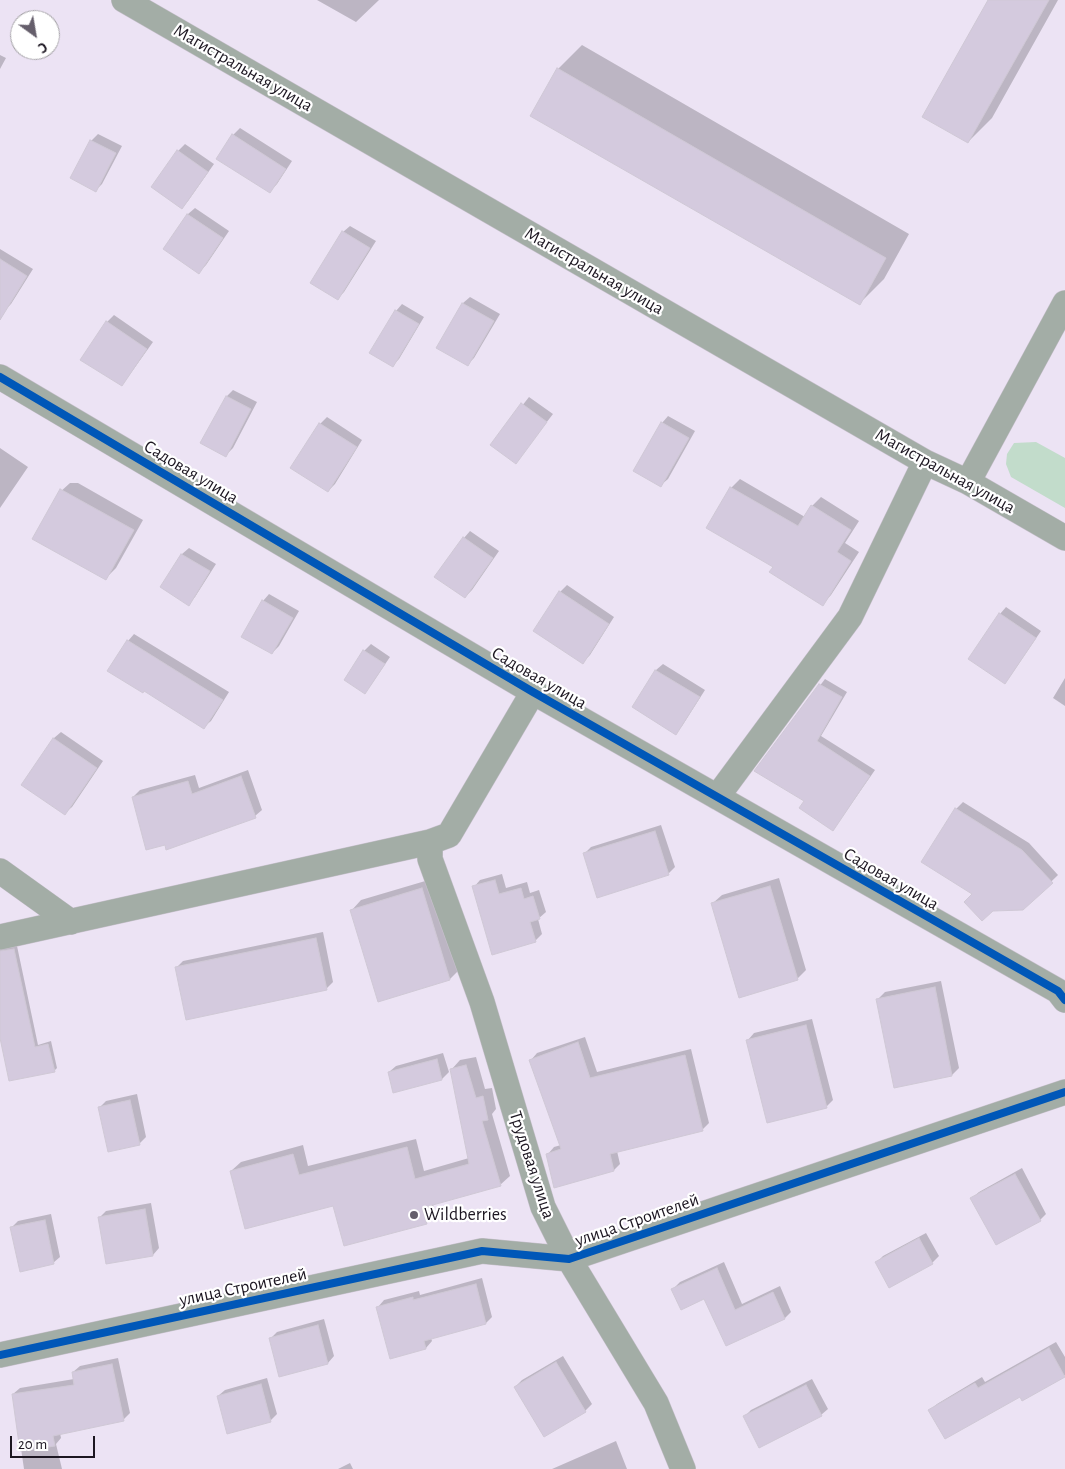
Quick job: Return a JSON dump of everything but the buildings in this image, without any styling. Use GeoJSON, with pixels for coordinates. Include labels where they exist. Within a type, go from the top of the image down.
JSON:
{"type":"FeatureCollection","features":[{"type":"Feature","properties":{"kind":"street","name":"Магистральная улица"},"geometry":{"type":"LineString","coordinates":[[124,0],[925,462],[968,482],[1065,538]]}},
{"type":"Feature","properties":{"kind":"street"},"geometry":{"type":"LineString","coordinates":[[968,482],[1065,303]]}},
{"type":"Feature","properties":{"kind":"street","name":"Садовая улица"},"geometry":{"type":"LineString","coordinates":[[0,377],[533,692],[1058,991],[1065,1000]]}},
{"type":"Feature","properties":{"kind":"street"},"geometry":{"type":"LineString","coordinates":[[716,797],[850,617],[925,462]]}},
{"type":"Feature","properties":{"kind":"street"},"geometry":{"type":"LineString","coordinates":[[0,937],[430,842],[449,835],[533,692]]}},
{"type":"Feature","properties":{"kind":"street","name":"Трудовая улица"},"geometry":{"type":"LineString","coordinates":[[430,842],[430,859],[482,1002],[543,1207],[569,1259],[656,1403],[683,1469]]}},
{"type":"Feature","properties":{"kind":"street"},"geometry":{"type":"LineString","coordinates":[[0,871],[71,922]]}},
{"type":"Feature","properties":{"kind":"street","name":"улица Строителей"},"geometry":{"type":"LineString","coordinates":[[0,1355],[482,1251],[569,1259],[1065,1092]]}},
{"type":"Feature","properties":{"kind":"green space"},"geometry":{"type":"Polygon","coordinates":[[[1036,442],[1065,458],[1065,508],[1011,477],[1006,464],[1007,454],[1014,443],[1036,442]]]}},
{"type":"Feature","properties":{"kind":"cycle path"},"geometry":{"type":"LineString","coordinates":[[0,377],[533,692],[1058,991],[1065,1000]]}},
{"type":"Feature","properties":{"kind":"cycle path"},"geometry":{"type":"LineString","coordinates":[[0,1355],[482,1251],[569,1259],[1065,1092]]}},
{"type":"Feature","properties":{"kind":"place","name":"Wildberries"},"geometry":{"type":"Point","coordinates":[414,1215]}}]}
